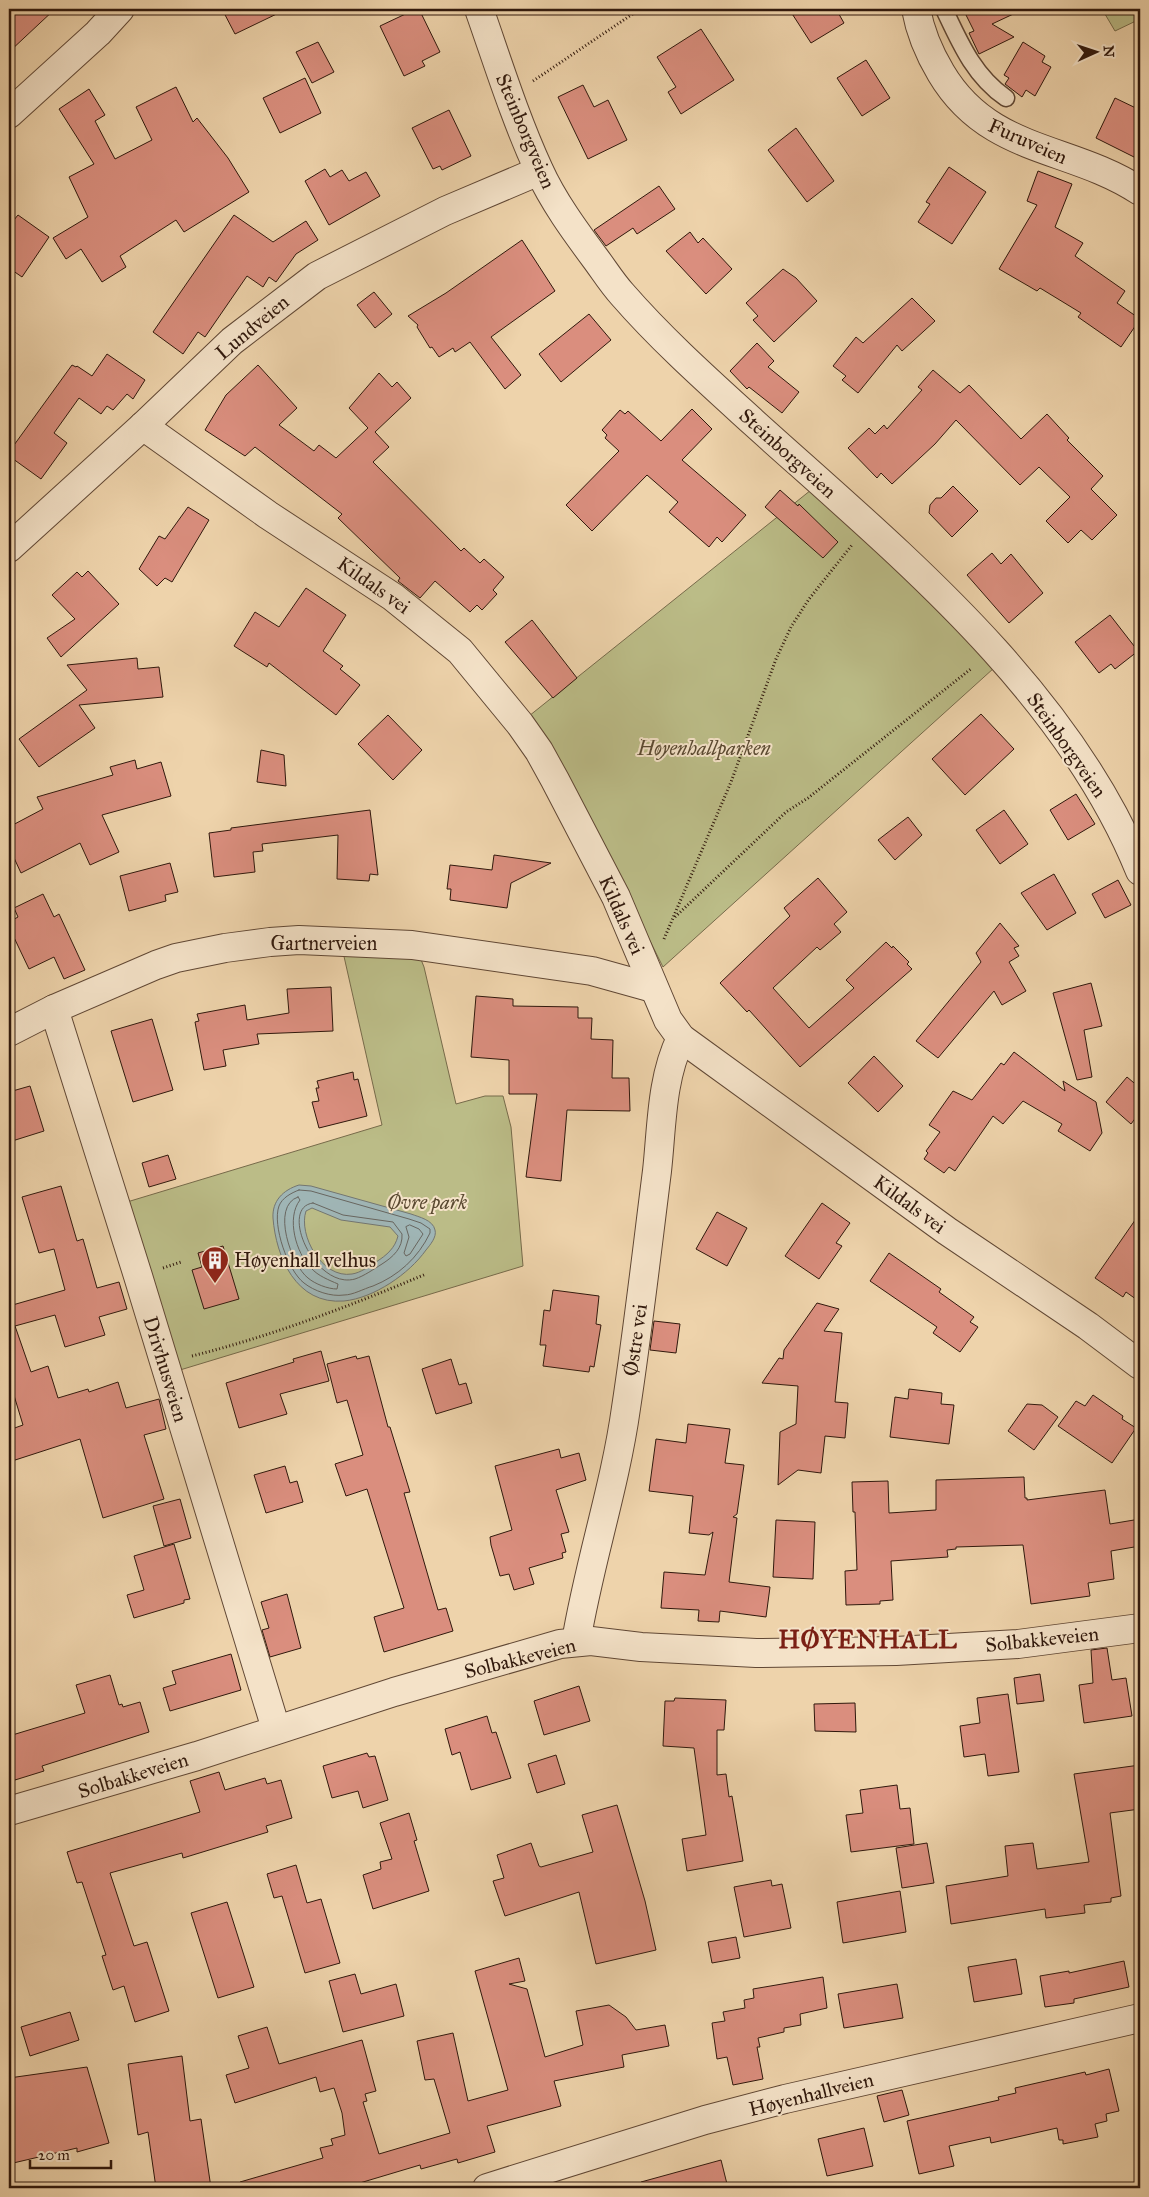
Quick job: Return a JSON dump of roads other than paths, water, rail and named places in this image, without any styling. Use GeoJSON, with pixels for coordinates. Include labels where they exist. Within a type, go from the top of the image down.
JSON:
{"type":"FeatureCollection","features":[{"type":"Feature","properties":{"kind":"street"},"geometry":{"type":"LineString","coordinates":[[9,114],[98,33],[120,9]]}},
{"type":"Feature","properties":{"kind":"street","name":"Steinborgveien"},"geometry":{"type":"LineString","coordinates":[[479,9],[509,96],[539,171],[582,241],[620,292],[668,343],[707,380],[931,584],[1024,683],[1074,749],[1112,811],[1140,871]]}},
{"type":"Feature","properties":{"kind":"street","name":"Furuveien"},"geometry":{"type":"LineString","coordinates":[[916,9],[921,28],[936,65],[948,86],[980,119],[999,131],[1019,140],[1108,174],[1140,191]]}},
{"type":"Feature","properties":{"kind":"street","name":"Lundveien"},"geometry":{"type":"LineString","coordinates":[[9,548],[143,426],[232,341],[317,276],[445,211],[539,171]]}},
{"type":"Feature","properties":{"kind":"street","name":"Kildals vei"},"geometry":{"type":"LineString","coordinates":[[143,426],[268,515],[393,597],[460,651],[504,703],[539,751],[612,889],[653,988],[668,1020],[681,1038],[914,1207],[1088,1326],[1140,1365]]}},
{"type":"Feature","properties":{"kind":"street","name":"Gartnerveien"},"geometry":{"type":"LineString","coordinates":[[9,1032],[54,1009],[138,972],[176,958],[242,945],[299,940],[412,945],[592,971],[653,988]]}},
{"type":"Feature","properties":{"kind":"street","name":"Drivhusveien"},"geometry":{"type":"LineString","coordinates":[[54,1009],[276,1729]]}},
{"type":"Feature","properties":{"kind":"street","name":"Østre vei"},"geometry":{"type":"LineString","coordinates":[[576,1642],[582,1607],[615,1474],[645,1271],[667,1073],[681,1038]]}},
{"type":"Feature","properties":{"kind":"street","name":"Solbakkeveien"},"geometry":{"type":"LineString","coordinates":[[9,1811],[197,1756],[276,1729],[560,1644],[576,1642],[756,1653],[896,1651],[1018,1644],[1140,1628]]}},
{"type":"Feature","properties":{"kind":"street","name":"Høyenhallveien"},"geometry":{"type":"LineString","coordinates":[[487,2188],[704,2120],[785,2099],[1140,2018]]}},
{"type":"Feature","properties":{"kind":"lane"},"geometry":{"type":"LineString","coordinates":[[944,9],[966,56],[988,83],[1006,98]]}},
{"type":"Feature","properties":{"kind":"water"},"geometry":{"type":"Polygon","coordinates":[[[299,1185],[311,1186],[418,1216],[432,1224],[435,1233],[434,1238],[410,1268],[379,1290],[344,1301],[327,1300],[313,1295],[301,1287],[284,1262],[275,1233],[273,1218],[274,1206],[283,1193],[299,1185]],[[312,1208],[306,1211],[304,1221],[309,1243],[315,1253],[322,1263],[331,1270],[341,1274],[352,1274],[362,1271],[387,1254],[397,1240],[398,1236],[390,1227],[341,1220],[312,1208]]]}},
{"type":"Feature","properties":{"kind":"place","name":"Høyenhall velhus"},"geometry":{"type":"Point","coordinates":[215,1284]}},
{"type":"Feature","properties":{"kind":"district","name":"HØYENHALL"},"geometry":{"type":"Point","coordinates":[868,1639]}},
{"type":"Feature","properties":{"kind":"park label","name":"Høyenhallparken"},"geometry":{"type":"Point","coordinates":[704,748]}},
{"type":"Feature","properties":{"kind":"park label","name":"Øvre park"},"geometry":{"type":"Point","coordinates":[427,1202]}}]}
